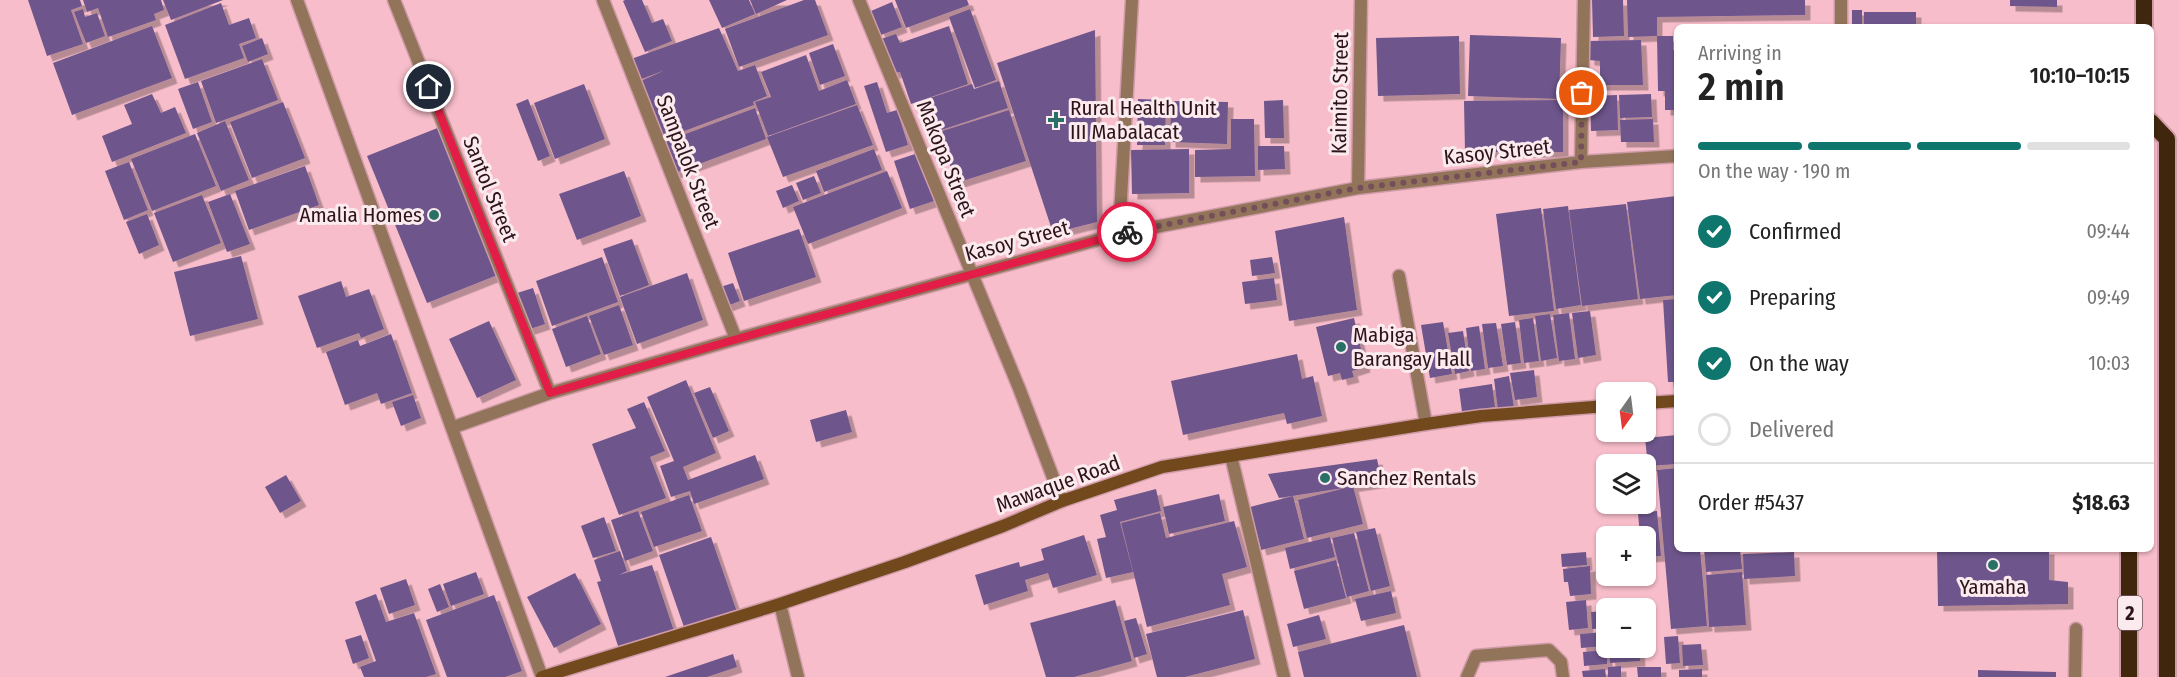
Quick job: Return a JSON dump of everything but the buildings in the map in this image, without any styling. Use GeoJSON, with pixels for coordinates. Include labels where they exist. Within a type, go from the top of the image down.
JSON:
{"type":"FeatureCollection","features":[{"type":"Feature","properties":{"kind":"highway"},"geometry":{"type":"LineString","coordinates":[[2144,0],[2144,24]]}},
{"type":"Feature","properties":{"kind":"highway","name":"2"},"geometry":{"type":"LineString","coordinates":[[2154,125],[2167,139],[2172,308],[2171,668]]}},
{"type":"Feature","properties":{"kind":"highway","name":"2"},"geometry":{"type":"LineString","coordinates":[[2129,552],[2129,677]]}},
{"type":"Feature","properties":{"kind":"main road"},"geometry":{"type":"LineString","coordinates":[[1656,402],[1674,400]]}},
{"type":"Feature","properties":{"kind":"main road","name":"Mawaque Road"},"geometry":{"type":"LineString","coordinates":[[542,677],[780,604],[916,558],[1003,526],[1062,501],[1162,467],[1480,416],[1596,407]]}},
{"type":"Feature","properties":{"kind":"street"},"geometry":{"type":"LineString","coordinates":[[297,0],[454,427],[542,677]]}},
{"type":"Feature","properties":{"kind":"street","name":"Santol Street"},"geometry":{"type":"LineString","coordinates":[[394,0],[550,393]]}},
{"type":"Feature","properties":{"kind":"street","name":"Sampalok Street"},"geometry":{"type":"LineString","coordinates":[[603,0],[736,339]]}},
{"type":"Feature","properties":{"kind":"street","name":"Makopa Street"},"geometry":{"type":"LineString","coordinates":[[859,0],[1023,399],[1062,501]]}},
{"type":"Feature","properties":{"kind":"street"},"geometry":{"type":"LineString","coordinates":[[1119,234],[1132,0]]}},
{"type":"Feature","properties":{"kind":"street","name":"Kaimito Street"},"geometry":{"type":"LineString","coordinates":[[1358,188],[1361,0]]}},
{"type":"Feature","properties":{"kind":"street"},"geometry":{"type":"LineString","coordinates":[[1581,162],[1584,0]]}},
{"type":"Feature","properties":{"kind":"street"},"geometry":{"type":"LineString","coordinates":[[1841,0],[1841,24]]}},
{"type":"Feature","properties":{"kind":"street","name":"Kasoy Street"},"geometry":{"type":"LineString","coordinates":[[454,427],[550,393],[736,339],[1119,234],[1358,188],[1581,162],[1674,156]]}},
{"type":"Feature","properties":{"kind":"street"},"geometry":{"type":"LineString","coordinates":[[1399,276],[1426,424]]}},
{"type":"Feature","properties":{"kind":"street"},"geometry":{"type":"LineString","coordinates":[[1231,456],[1284,677]]}},
{"type":"Feature","properties":{"kind":"street"},"geometry":{"type":"LineString","coordinates":[[780,604],[798,677]]}},
{"type":"Feature","properties":{"kind":"street"},"geometry":{"type":"LineString","coordinates":[[2075,677],[2076,630]]}},
{"type":"Feature","properties":{"kind":"street"},"geometry":{"type":"LineString","coordinates":[[1467,677],[1476,656],[1549,650],[1561,662],[1563,677]]}},
{"type":"Feature","properties":{"kind":"way so far"},"geometry":{"type":"LineString","coordinates":[[1127,232],[1358,188],[1581,162],[1582,93]]}},
{"type":"Feature","properties":{"kind":"place","name":"Rural Health Unit III Mabalacat"},"geometry":{"type":"Point","coordinates":[1056,120]}},
{"type":"Feature","properties":{"kind":"place","name":"Amalia Homes"},"geometry":{"type":"Point","coordinates":[434,215]}},
{"type":"Feature","properties":{"kind":"place","name":"Mabiga Barangay Hall"},"geometry":{"type":"Point","coordinates":[1341,347]}},
{"type":"Feature","properties":{"kind":"place","name":"Sanchez Rentals"},"geometry":{"type":"Point","coordinates":[1325,478]}},
{"type":"Feature","properties":{"kind":"place","name":"Yamaha"},"geometry":{"type":"Point","coordinates":[1993,565]}},
{"type":"Feature","properties":{"kind":"route"},"geometry":{"type":"LineString","coordinates":[[429,87],[550,393],[758,333],[1127,232]]}}]}
